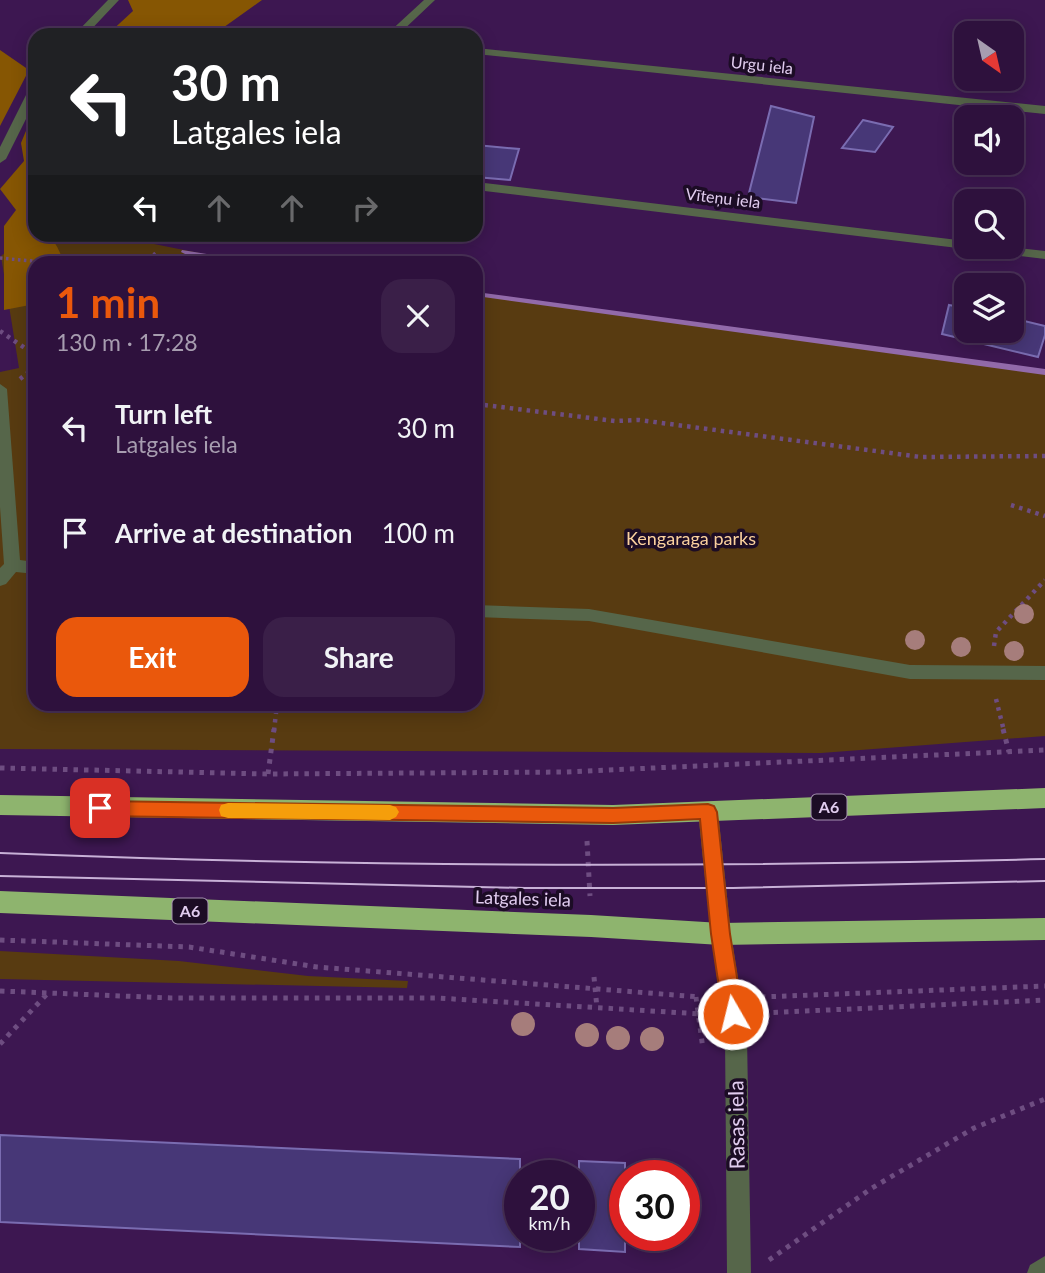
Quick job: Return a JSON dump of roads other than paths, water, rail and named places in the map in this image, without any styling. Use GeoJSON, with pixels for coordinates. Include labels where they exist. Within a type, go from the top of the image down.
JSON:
{"type":"FeatureCollection","features":[{"type":"Feature","properties":{"kind":"highway","name":"A6"},"geometry":{"type":"LineString","coordinates":[[0,805],[613,815],[1045,798]]}},
{"type":"Feature","properties":{"kind":"highway","name":"Latgales iela"},"geometry":{"type":"LineString","coordinates":[[0,902],[591,926],[721,934],[1045,929]]}},
{"type":"Feature","properties":{"kind":"street"},"geometry":{"type":"LineString","coordinates":[[87,28],[114,0]]}},
{"type":"Feature","properties":{"kind":"street"},"geometry":{"type":"LineString","coordinates":[[400,28],[430,0]]}},
{"type":"Feature","properties":{"kind":"street","name":"Urgu iela"},"geometry":{"type":"LineString","coordinates":[[483,52],[1045,110]]}},
{"type":"Feature","properties":{"kind":"street"},"geometry":{"type":"LineString","coordinates":[[0,159],[28,103]]}},
{"type":"Feature","properties":{"kind":"street","name":"Vīteņu iela"},"geometry":{"type":"LineString","coordinates":[[483,187],[954,244]]}},
{"type":"Feature","properties":{"kind":"street"},"geometry":{"type":"LineString","coordinates":[[1024,252],[1045,255]]}},
{"type":"Feature","properties":{"kind":"street"},"geometry":{"type":"LineString","coordinates":[[0,389],[12,565],[0,580]]}},
{"type":"Feature","properties":{"kind":"street"},"geometry":{"type":"LineString","coordinates":[[12,565],[28,567]]}},
{"type":"Feature","properties":{"kind":"street"},"geometry":{"type":"LineString","coordinates":[[483,611],[589,615],[910,672],[1045,673]]}},
{"type":"Feature","properties":{"kind":"street","name":"Rasas iela"},"geometry":{"type":"LineString","coordinates":[[708,812],[721,934],[736,1036],[738,1273]]}},
{"type":"Feature","properties":{"kind":"lane"},"geometry":{"type":"LineString","coordinates":[[1038,1273],[1045,1267]]}},
{"type":"Feature","properties":{"kind":"waterway"},"geometry":{"type":"LineString","coordinates":[[185,252],[209,256]]}},
{"type":"Feature","properties":{"kind":"waterway"},"geometry":{"type":"LineString","coordinates":[[483,295],[1045,372]]}},
{"type":"Feature","properties":{"kind":"tram line"},"geometry":{"type":"LineString","coordinates":[[0,853],[522,865],[1045,859]]}},
{"type":"Feature","properties":{"kind":"tram line"},"geometry":{"type":"LineString","coordinates":[[0,876],[525,888],[733,888],[1045,881]]}},
{"type":"Feature","properties":{"kind":"park label","name":"Ķengaraga parks"},"geometry":{"type":"Point","coordinates":[691,539]}}]}
